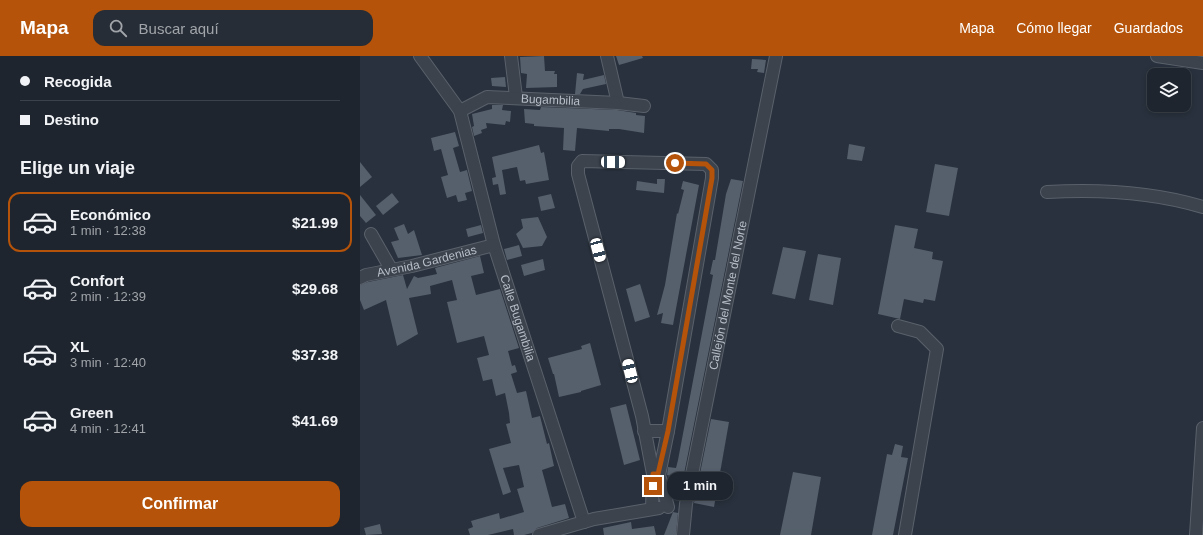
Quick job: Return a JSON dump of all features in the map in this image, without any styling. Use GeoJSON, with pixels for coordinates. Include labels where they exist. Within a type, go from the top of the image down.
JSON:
{"type":"FeatureCollection","features":[{"type":"Feature","properties":{"kind":"street"},"geometry":{"type":"LineString","coordinates":[[420,56],[460,111]]}},
{"type":"Feature","properties":{"kind":"street"},"geometry":{"type":"LineString","coordinates":[[511,56],[516,97]]}},
{"type":"Feature","properties":{"kind":"street"},"geometry":{"type":"LineString","coordinates":[[607,56],[618,103]]}},
{"type":"Feature","properties":{"kind":"street","name":"Callejón del Monte del Norte"},"geometry":{"type":"LineString","coordinates":[[683,535],[686,504],[776,56]]}},
{"type":"Feature","properties":{"kind":"street"},"geometry":{"type":"LineString","coordinates":[[1157,56],[1203,63]]}},
{"type":"Feature","properties":{"kind":"street","name":"Bugambilia"},"geometry":{"type":"LineString","coordinates":[[460,111],[487,97],[516,97],[644,106]]}},
{"type":"Feature","properties":{"kind":"street","name":"Calle Bugambilia"},"geometry":{"type":"LineString","coordinates":[[460,111],[494,245],[584,522]]}},
{"type":"Feature","properties":{"kind":"street"},"geometry":{"type":"LineString","coordinates":[[652,509],[656,474],[668,431],[712,178],[712,170],[706,164],[582,162],[578,166],[578,174],[644,431],[656,474],[668,507]]}},
{"type":"Feature","properties":{"kind":"street"},"geometry":{"type":"LineString","coordinates":[[1047,192],[1084,190],[1126,192],[1203,207]]}},
{"type":"Feature","properties":{"kind":"street"},"geometry":{"type":"LineString","coordinates":[[371,234],[391,269]]}},
{"type":"Feature","properties":{"kind":"street","name":"Avenida Gardenias"},"geometry":{"type":"LineString","coordinates":[[360,278],[391,269],[412,266],[494,245]]}},
{"type":"Feature","properties":{"kind":"street"},"geometry":{"type":"LineString","coordinates":[[898,326],[920,332],[937,349],[905,535]]}},
{"type":"Feature","properties":{"kind":"street"},"geometry":{"type":"LineString","coordinates":[[1196,535],[1203,428]]}},
{"type":"Feature","properties":{"kind":"street"},"geometry":{"type":"LineString","coordinates":[[644,431],[668,431]]}},
{"type":"Feature","properties":{"kind":"street"},"geometry":{"type":"LineString","coordinates":[[538,535],[584,522],[686,504]]}},
{"type":"Feature","properties":{"kind":"building"},"geometry":{"type":"Polygon","coordinates":[[[544,56],[545,71],[555,71],[554,74],[557,74],[557,87],[526,88],[527,74],[521,73],[520,57],[544,56]]]}},
{"type":"Feature","properties":{"kind":"building"},"geometry":{"type":"Polygon","coordinates":[[[616,56],[642,56],[643,58],[619,65],[616,56]]]}},
{"type":"Feature","properties":{"kind":"building"},"geometry":{"type":"Polygon","coordinates":[[[752,59],[766,60],[764,73],[757,72],[758,69],[751,69],[752,59]]]}},
{"type":"Feature","properties":{"kind":"building"},"geometry":{"type":"Polygon","coordinates":[[[577,73],[584,74],[583,80],[604,75],[606,84],[583,89],[580,94],[575,94],[577,73]]]}},
{"type":"Feature","properties":{"kind":"building"},"geometry":{"type":"Polygon","coordinates":[[[505,77],[506,87],[492,86],[491,78],[505,77]]]}},
{"type":"Feature","properties":{"kind":"building"},"geometry":{"type":"Polygon","coordinates":[[[492,105],[503,105],[502,110],[511,111],[510,122],[506,121],[505,125],[486,123],[487,128],[481,130],[482,133],[474,136],[472,114],[492,109],[492,105]]]}},
{"type":"Feature","properties":{"kind":"building"},"geometry":{"type":"Polygon","coordinates":[[[541,107],[617,110],[636,113],[636,115],[645,116],[644,133],[619,129],[609,129],[609,131],[577,128],[575,151],[563,150],[564,128],[534,126],[534,124],[525,123],[524,109],[540,110],[541,107]]]}},
{"type":"Feature","properties":{"kind":"building"},"geometry":{"type":"Polygon","coordinates":[[[455,132],[459,146],[453,148],[460,172],[467,170],[472,191],[465,193],[467,200],[458,202],[456,195],[447,198],[441,177],[448,175],[441,149],[434,151],[431,138],[455,132]]]}},
{"type":"Feature","properties":{"kind":"building"},"geometry":{"type":"Polygon","coordinates":[[[849,144],[865,147],[862,161],[847,159],[849,144]]]}},
{"type":"Feature","properties":{"kind":"building"},"geometry":{"type":"Polygon","coordinates":[[[539,145],[541,153],[544,152],[549,180],[526,184],[525,180],[520,181],[517,167],[502,170],[506,194],[500,195],[498,184],[493,185],[492,178],[496,177],[492,157],[539,145]]]}},
{"type":"Feature","properties":{"kind":"building"},"geometry":{"type":"Polygon","coordinates":[[[360,162],[372,177],[360,187],[360,162]]]}},
{"type":"Feature","properties":{"kind":"building"},"geometry":{"type":"Polygon","coordinates":[[[935,164],[958,168],[949,216],[926,212],[935,164]]]}},
{"type":"Feature","properties":{"kind":"building"},"geometry":{"type":"Polygon","coordinates":[[[657,179],[665,179],[664,193],[636,190],[637,181],[657,184],[657,179]]]}},
{"type":"Feature","properties":{"kind":"building"},"geometry":{"type":"Polygon","coordinates":[[[731,179],[743,181],[683,479],[667,475],[668,467],[676,468],[678,460],[713,275],[710,274],[713,260],[715,260],[726,194],[731,179]]]}},
{"type":"Feature","properties":{"kind":"building"},"geometry":{"type":"Polygon","coordinates":[[[683,181],[699,185],[673,325],[661,323],[663,313],[657,315],[665,285],[677,213],[678,214],[684,190],[681,189],[683,181]]]}},
{"type":"Feature","properties":{"kind":"building"},"geometry":{"type":"Polygon","coordinates":[[[392,193],[399,202],[383,215],[376,206],[392,193]]]}},
{"type":"Feature","properties":{"kind":"building"},"geometry":{"type":"Polygon","coordinates":[[[551,194],[555,208],[541,211],[538,197],[551,194]]]}},
{"type":"Feature","properties":{"kind":"building"},"geometry":{"type":"Polygon","coordinates":[[[360,195],[376,215],[366,223],[360,216],[360,195]]]}},
{"type":"Feature","properties":{"kind":"building"},"geometry":{"type":"Polygon","coordinates":[[[538,217],[547,237],[542,246],[523,248],[516,234],[523,228],[521,219],[538,217]]]}},
{"type":"Feature","properties":{"kind":"building"},"geometry":{"type":"Polygon","coordinates":[[[404,224],[408,234],[414,230],[422,255],[398,258],[391,242],[399,240],[394,228],[404,224]]]}},
{"type":"Feature","properties":{"kind":"building"},"geometry":{"type":"Polygon","coordinates":[[[481,225],[483,233],[468,237],[466,229],[481,225]]]}},
{"type":"Feature","properties":{"kind":"building"},"geometry":{"type":"Polygon","coordinates":[[[895,225],[918,229],[914,248],[933,252],[932,259],[943,261],[935,301],[924,299],[923,303],[904,299],[900,319],[878,314],[895,225]]]}},
{"type":"Feature","properties":{"kind":"building"},"geometry":{"type":"Polygon","coordinates":[[[519,245],[522,256],[507,260],[504,249],[519,245]]]}},
{"type":"Feature","properties":{"kind":"building"},"geometry":{"type":"Polygon","coordinates":[[[783,247],[806,251],[795,299],[772,294],[783,247]]]}},
{"type":"Feature","properties":{"kind":"building"},"geometry":{"type":"Polygon","coordinates":[[[818,254],[841,258],[833,305],[809,300],[818,254]]]}},
{"type":"Feature","properties":{"kind":"building"},"geometry":{"type":"Polygon","coordinates":[[[480,256],[484,273],[471,276],[476,295],[500,289],[519,348],[508,351],[512,366],[515,365],[517,372],[511,374],[517,393],[526,391],[532,418],[540,416],[547,444],[549,443],[554,466],[542,470],[552,507],[565,504],[569,518],[537,528],[532,533],[524,535],[514,535],[513,529],[488,535],[470,535],[468,529],[473,527],[471,521],[499,513],[500,519],[524,512],[517,489],[524,487],[519,465],[503,468],[511,492],[503,495],[489,449],[511,443],[506,424],[510,423],[505,393],[496,396],[492,379],[483,381],[477,358],[489,355],[484,336],[457,343],[447,302],[457,300],[452,280],[430,286],[431,294],[409,298],[418,334],[397,346],[386,300],[364,310],[360,300],[360,285],[368,282],[403,275],[407,289],[414,276],[418,278],[437,274],[435,268],[480,256]]]}},
{"type":"Feature","properties":{"kind":"building"},"geometry":{"type":"Polygon","coordinates":[[[543,259],[545,270],[524,276],[521,265],[543,259]]]}},
{"type":"Feature","properties":{"kind":"building"},"geometry":{"type":"Polygon","coordinates":[[[640,284],[650,317],[635,322],[626,289],[640,284]]]}},
{"type":"Feature","properties":{"kind":"building"},"geometry":{"type":"Polygon","coordinates":[[[590,343],[601,385],[581,392],[559,397],[554,374],[548,358],[582,349],[581,346],[590,343]]]}},
{"type":"Feature","properties":{"kind":"building"},"geometry":{"type":"Polygon","coordinates":[[[626,404],[640,460],[624,465],[610,408],[626,404]]]}},
{"type":"Feature","properties":{"kind":"building"},"geometry":{"type":"Polygon","coordinates":[[[711,419],[729,422],[714,507],[694,503],[711,419]]]}},
{"type":"Feature","properties":{"kind":"building"},"geometry":{"type":"Polygon","coordinates":[[[895,444],[903,446],[901,457],[908,458],[893,535],[872,535],[887,454],[892,455],[895,444]]]}},
{"type":"Feature","properties":{"kind":"building"},"geometry":{"type":"Polygon","coordinates":[[[793,472],[821,477],[811,535],[780,535],[793,472]]]}},
{"type":"Feature","properties":{"kind":"building"},"geometry":{"type":"Polygon","coordinates":[[[673,512],[678,513],[676,535],[664,535],[673,512]]]}},
{"type":"Feature","properties":{"kind":"building"},"geometry":{"type":"Polygon","coordinates":[[[631,522],[632,529],[654,526],[656,535],[604,535],[603,528],[631,522]]]}},
{"type":"Feature","properties":{"kind":"building"},"geometry":{"type":"Polygon","coordinates":[[[380,524],[382,534],[366,535],[364,528],[380,524]]]}},
{"type":"Feature","properties":{"kind":"route"},"geometry":{"type":"LineString","coordinates":[[653,486],[653,474],[658,474],[668,431],[712,178],[712,170],[706,164],[675,163]]}}]}
